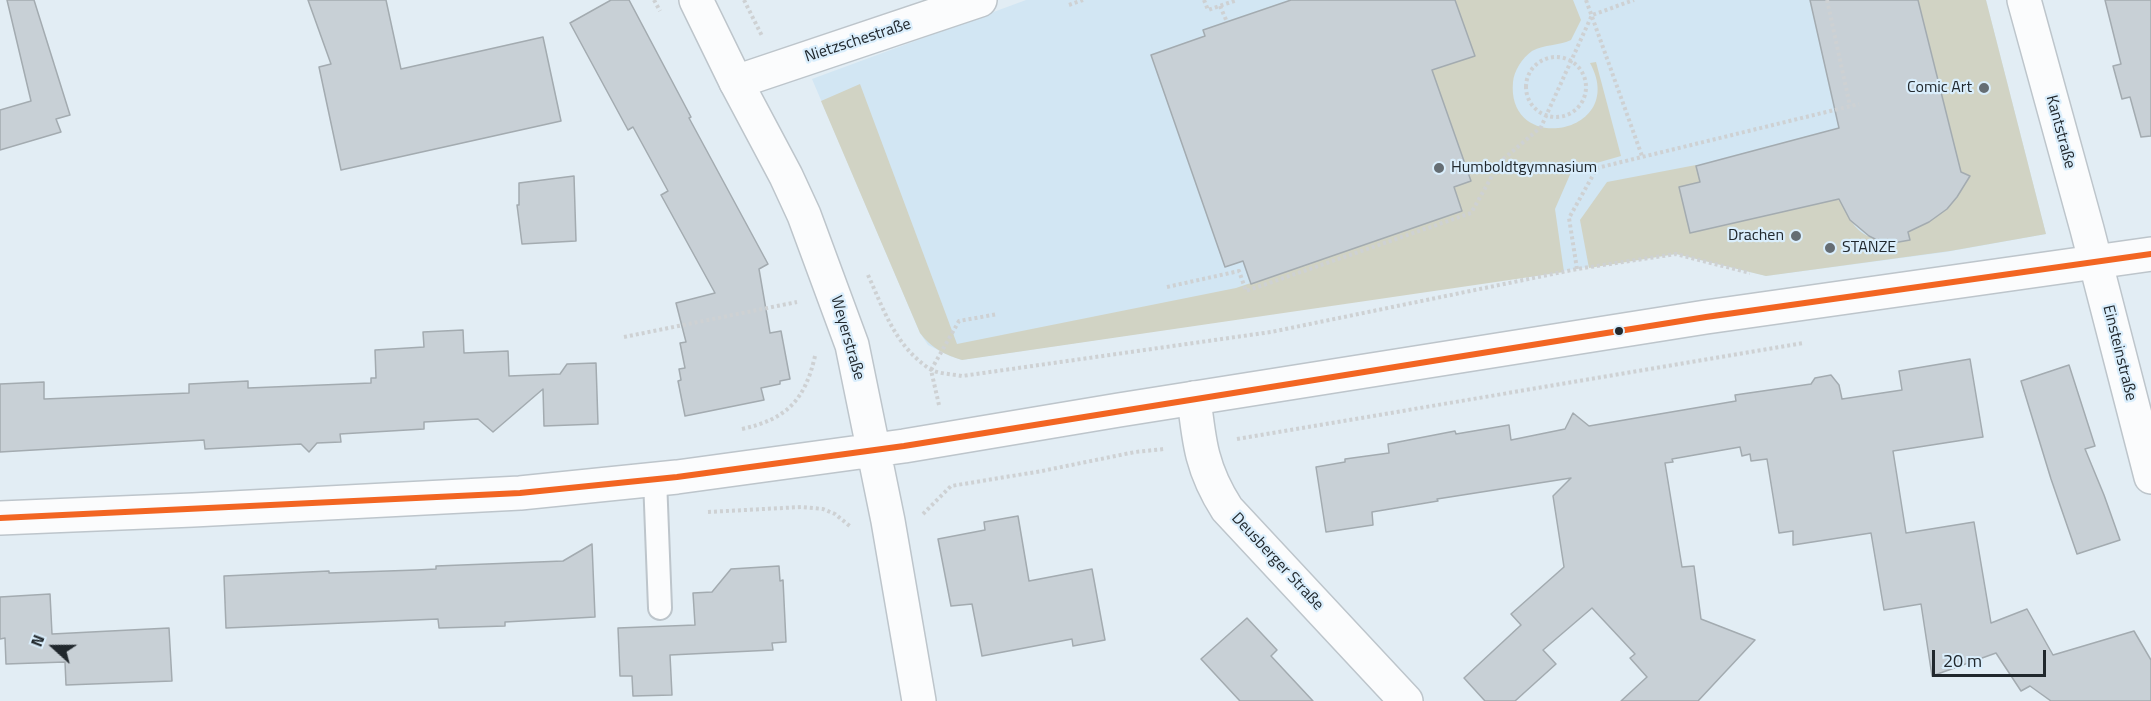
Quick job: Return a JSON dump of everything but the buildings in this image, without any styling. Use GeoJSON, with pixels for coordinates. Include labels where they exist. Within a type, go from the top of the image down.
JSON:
{"type":"FeatureCollection","features":[{"type":"Feature","properties":{"kind":"main road","name":"Weyerstraße"},"geometry":{"type":"LineString","coordinates":[[696,0],[804,214],[852,345],[875,450],[919,701]]}},
{"type":"Feature","properties":{"kind":"main road","name":"Nietzschestraße"},"geometry":{"type":"LineString","coordinates":[[736,82],[980,0]]}},
{"type":"Feature","properties":{"kind":"main road","name":"Kantstraße"},"geometry":{"type":"LineString","coordinates":[[2024,0],[2096,263]]}},
{"type":"Feature","properties":{"kind":"main road"},"geometry":{"type":"LineString","coordinates":[[0,518],[509,494],[655,479],[875,450],[1706,317],[2151,254]]}},
{"type":"Feature","properties":{"kind":"main road","name":"Einsteinstraße"},"geometry":{"type":"LineString","coordinates":[[2096,263],[2151,477]]}},
{"type":"Feature","properties":{"kind":"main road","name":"Deusberger Straße"},"geometry":{"type":"LineString","coordinates":[[1194,399],[1199,445],[1213,486],[1227,509],[1406,701]]}},
{"type":"Feature","properties":{"kind":"lane"},"geometry":{"type":"LineString","coordinates":[[655,479],[660,608]]}},
{"type":"Feature","properties":{"kind":"path"},"geometry":{"type":"LineString","coordinates":[[744,0],[764,39],[775,68]]}},
{"type":"Feature","properties":{"kind":"path"},"geometry":{"type":"LineString","coordinates":[[1069,5],[1083,0]]}},
{"type":"Feature","properties":{"kind":"path"},"geometry":{"type":"LineString","coordinates":[[1204,0],[1208,10],[1235,0]]}},
{"type":"Feature","properties":{"kind":"path"},"geometry":{"type":"LineString","coordinates":[[1586,0],[1642,156]]}},
{"type":"Feature","properties":{"kind":"path"},"geometry":{"type":"LineString","coordinates":[[1167,287],[1239,271],[1246,291],[1471,213],[1500,162],[1541,127],[1592,15],[1634,0]]}},
{"type":"Feature","properties":{"kind":"path"},"geometry":{"type":"LineString","coordinates":[[1827,0],[1850,106]]}},
{"type":"Feature","properties":{"kind":"path"},"geometry":{"type":"LineString","coordinates":[[1220,6],[1227,22]]}},
{"type":"Feature","properties":{"kind":"path"},"geometry":{"type":"LineString","coordinates":[[1559,57],[1570,60],[1584,74],[1586,94],[1575,111],[1555,118],[1545,116],[1531,103],[1526,85],[1528,76],[1534,68],[1550,58],[1559,57]]}},
{"type":"Feature","properties":{"kind":"path"},"geometry":{"type":"LineString","coordinates":[[1577,269],[1569,218],[1597,168],[1859,104]]}},
{"type":"Feature","properties":{"kind":"path"},"geometry":{"type":"LineString","coordinates":[[866,271],[895,335],[910,352],[931,370],[962,376],[1271,332],[1577,269],[1676,254],[1755,274]]}},
{"type":"Feature","properties":{"kind":"path"},"geometry":{"type":"LineString","coordinates":[[624,337],[800,301]]}},
{"type":"Feature","properties":{"kind":"path"},"geometry":{"type":"LineString","coordinates":[[931,370],[959,321],[998,314]]}},
{"type":"Feature","properties":{"kind":"path"},"geometry":{"type":"LineString","coordinates":[[925,514],[951,486],[1135,452],[1199,445],[1805,342]]}},
{"type":"Feature","properties":{"kind":"path"},"geometry":{"type":"LineString","coordinates":[[783,414],[797,401],[810,378],[816,354]]}},
{"type":"Feature","properties":{"kind":"path"},"geometry":{"type":"LineString","coordinates":[[801,507],[823,509],[835,514],[851,526]]}},
{"type":"Feature","properties":{"kind":"shaded area","name":"Humboldtgymnasium"},"geometry":{"type":"Polygon","coordinates":[[[1026,0],[1986,0],[2046,234],[1946,252],[1766,276],[1676,254],[962,360],[928,345],[920,333],[812,79],[1026,0]]]}},
{"type":"Feature","properties":{"kind":"shaded area"},"geometry":{"type":"Polygon","coordinates":[[[1455,0],[1573,0],[1581,20],[1571,40],[1532,51],[1519,65],[1513,82],[1516,106],[1528,121],[1545,128],[1564,127],[1581,120],[1593,106],[1598,87],[1590,63],[1596,62],[1621,156],[1572,170],[1555,209],[1564,272],[962,360],[939,350],[920,333],[821,101],[860,84],[957,344],[1236,288],[1462,211],[1454,187],[1471,181],[1432,70],[1474,55],[1455,0]]]}},
{"type":"Feature","properties":{"kind":"shaded area"},"geometry":{"type":"Polygon","coordinates":[[[1918,0],[1986,0],[2046,234],[1950,251],[1766,276],[1676,254],[1589,268],[1580,220],[1607,182],[1696,165],[1700,182],[1679,187],[1848,197],[1850,218],[1862,233],[1886,241],[1909,240],[1908,230],[1929,221],[1951,204],[1969,176],[1949,167],[1955,149],[1918,0]]]}},
{"type":"Feature","properties":{"kind":"transit line"},"geometry":{"type":"LineString","coordinates":[[0,518],[520,493],[677,477],[904,446],[1706,317],[2151,254]]}},
{"type":"Feature","properties":{"kind":"place","name":"Comic Art"},"geometry":{"type":"Point","coordinates":[1984,88]}},
{"type":"Feature","properties":{"kind":"place","name":"Humboldtgymnasium"},"geometry":{"type":"Point","coordinates":[1439,168]}},
{"type":"Feature","properties":{"kind":"place","name":"Drachen"},"geometry":{"type":"Point","coordinates":[1796,236]}},
{"type":"Feature","properties":{"kind":"place","name":"STANZE"},"geometry":{"type":"Point","coordinates":[1830,248]}}]}
